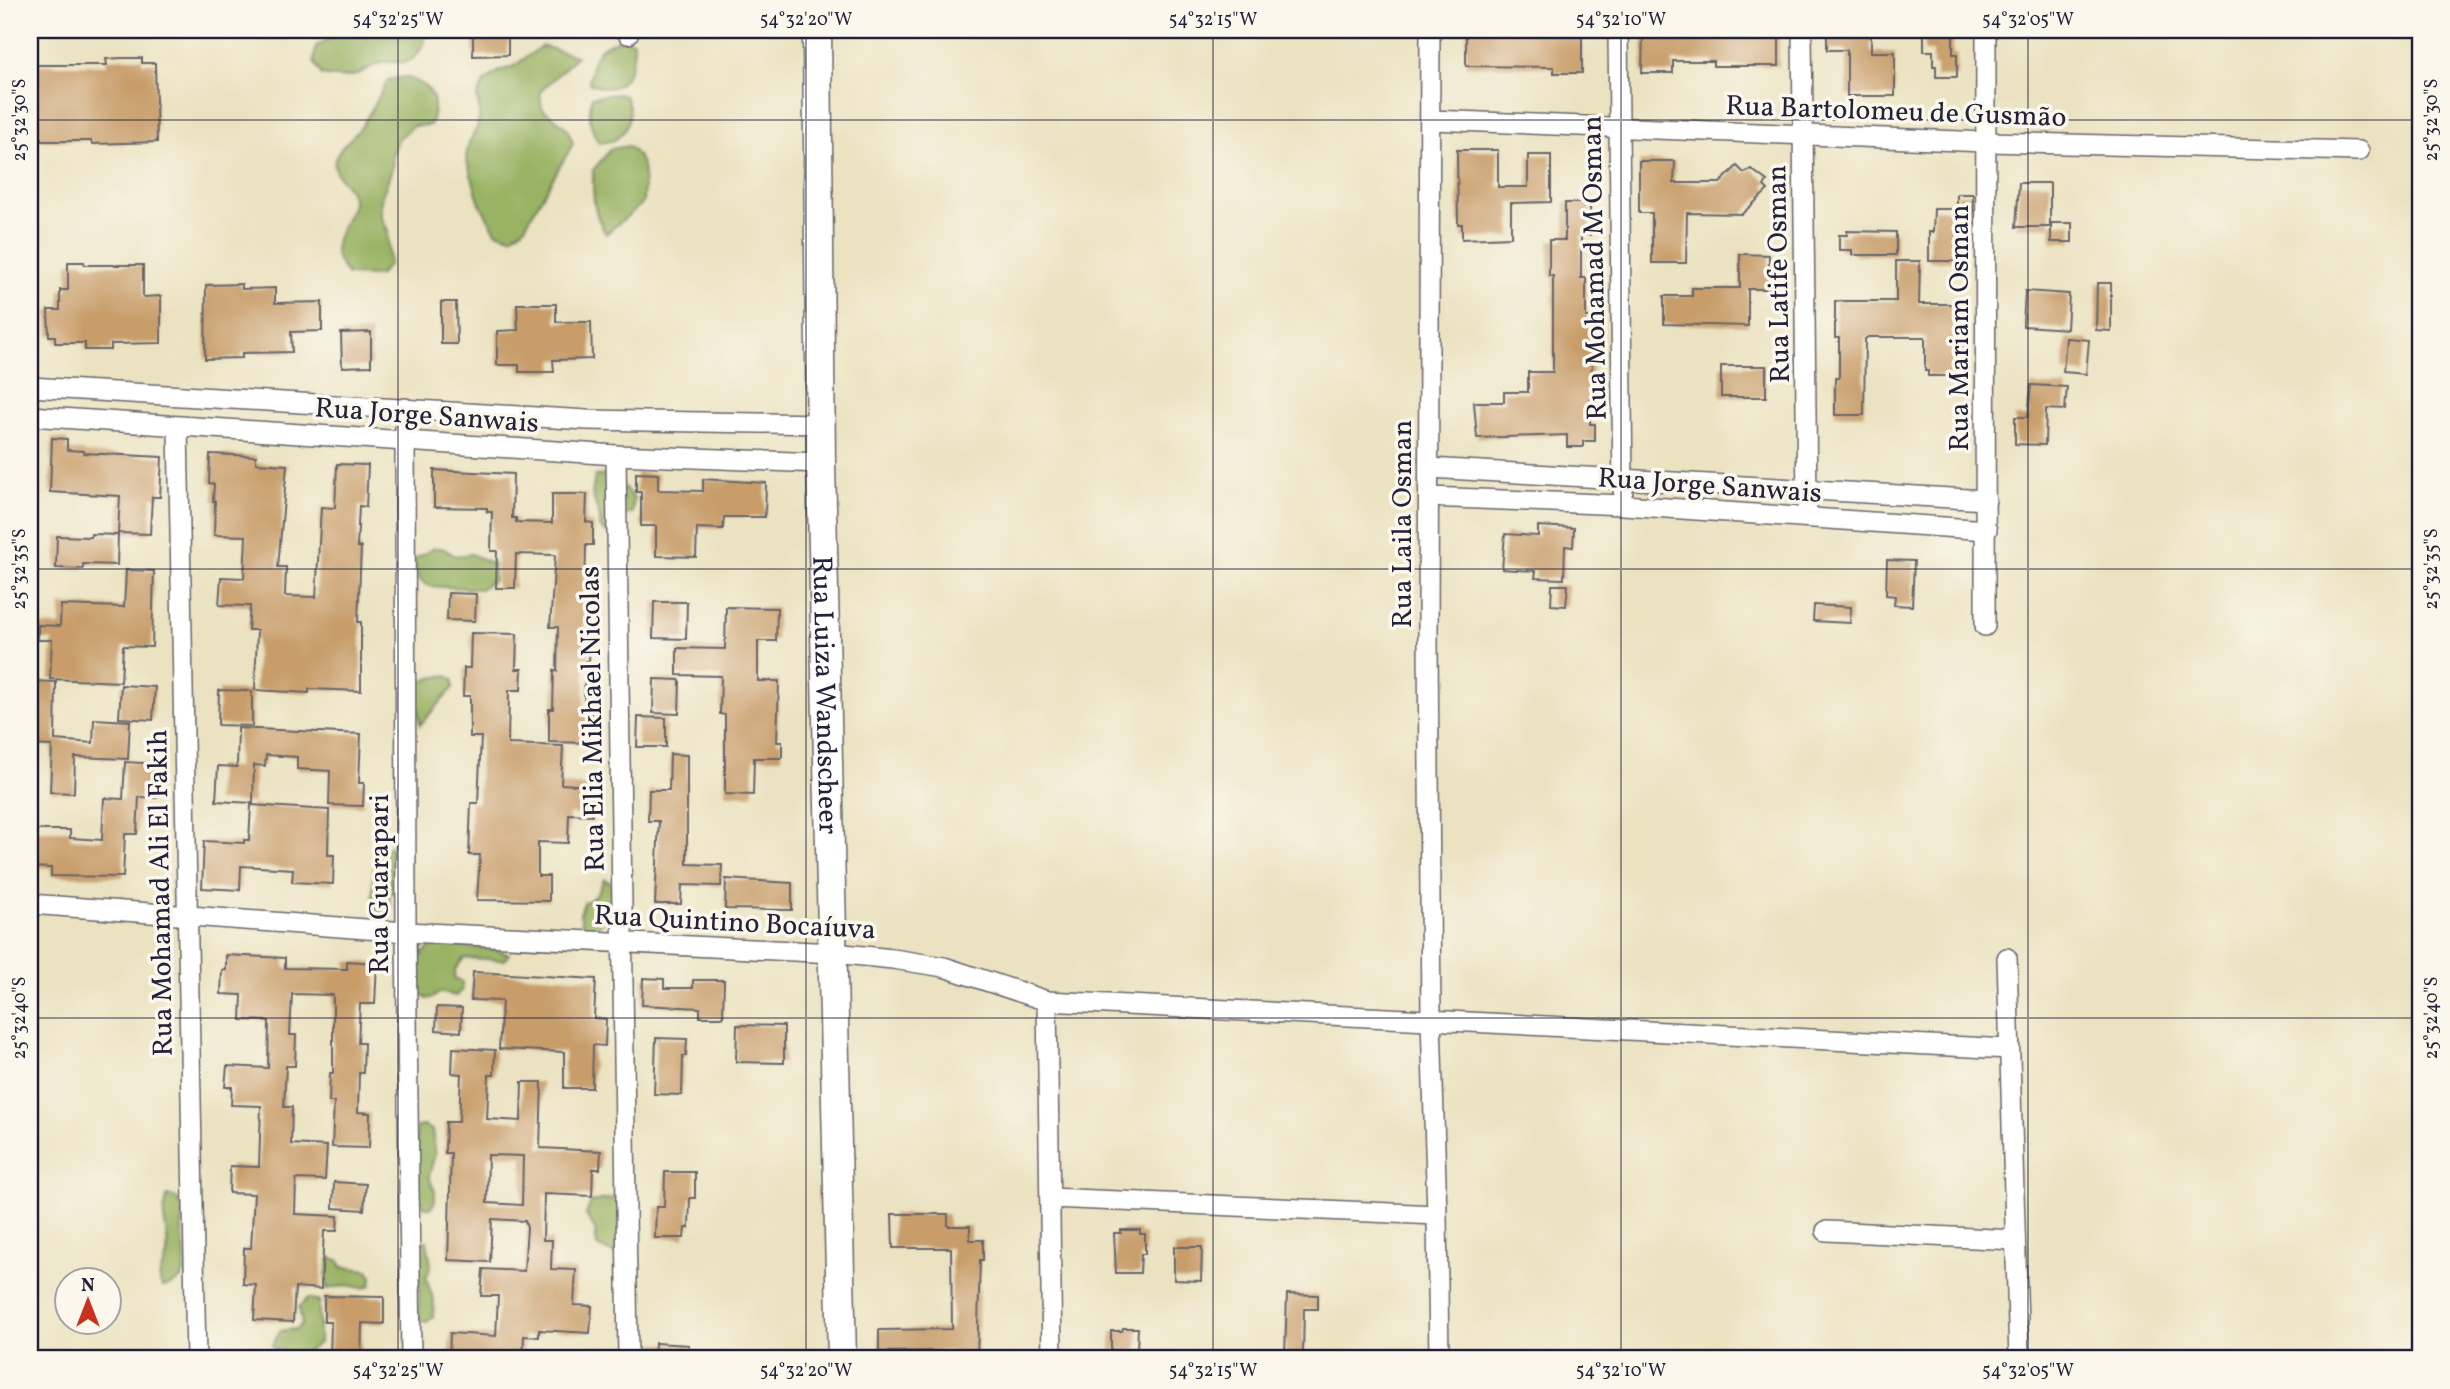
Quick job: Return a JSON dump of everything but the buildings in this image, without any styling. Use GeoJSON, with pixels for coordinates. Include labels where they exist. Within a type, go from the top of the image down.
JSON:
{"type":"FeatureCollection","features":[{"type":"Feature","properties":{"kind":"main road","name":"Rua Luiza Wandscheer"},"geometry":{"type":"LineString","coordinates":[[817,30],[820,424],[842,1359]]}},
{"type":"Feature","properties":{"kind":"street","name":"Rua Laila Osman"},"geometry":{"type":"LineString","coordinates":[[1430,30],[1431,1019],[1439,1359]]}},
{"type":"Feature","properties":{"kind":"street","name":"Rua Mohamad M Osman"},"geometry":{"type":"LineString","coordinates":[[1618,30],[1623,505]]}},
{"type":"Feature","properties":{"kind":"street","name":"Rua Latife Osman"},"geometry":{"type":"LineString","coordinates":[[1802,30],[1808,492],[1805,518]]}},
{"type":"Feature","properties":{"kind":"street","name":"Rua Mariam Osman"},"geometry":{"type":"LineString","coordinates":[[1985,626],[1986,30]]}},
{"type":"Feature","properties":{"kind":"street","name":"Rua Bartolomeu de Gusmão"},"geometry":{"type":"LineString","coordinates":[[1431,120],[1986,142],[2359,151]]}},
{"type":"Feature","properties":{"kind":"street","name":"Rua Jorge Sanwais"},"geometry":{"type":"LineString","coordinates":[[30,387],[587,420],[820,424]]}},
{"type":"Feature","properties":{"kind":"street","name":"Rua Guarapari"},"geometry":{"type":"LineString","coordinates":[[405,408],[406,932],[411,1359]]}},
{"type":"Feature","properties":{"kind":"street","name":"Rua Jorge Sanwais"},"geometry":{"type":"LineString","coordinates":[[30,416],[616,456],[821,463]]}},
{"type":"Feature","properties":{"kind":"street","name":"Rua Mohamad Ali El Fakih"},"geometry":{"type":"LineString","coordinates":[[178,427],[196,1359]]}},
{"type":"Feature","properties":{"kind":"street","name":"Rua Elia Mikhael Nicolas"},"geometry":{"type":"LineString","coordinates":[[616,456],[628,1359]]}},
{"type":"Feature","properties":{"kind":"street","name":"Rua Jorge Sanwais"},"geometry":{"type":"LineString","coordinates":[[1429,468],[1623,478],[1808,492],[1986,500]]}},
{"type":"Feature","properties":{"kind":"street","name":"Rua Jorge Sanwais"},"geometry":{"type":"LineString","coordinates":[[1429,498],[1623,505],[1987,530]]}},
{"type":"Feature","properties":{"kind":"street","name":"Rua Quintino Bocaíuva"},"geometry":{"type":"LineString","coordinates":[[30,904],[406,932],[834,953],[944,967],[1047,1001],[2009,1049]]}},
{"type":"Feature","properties":{"kind":"street"},"geometry":{"type":"LineString","coordinates":[[2007,958],[2019,1359]]}},
{"type":"Feature","properties":{"kind":"street"},"geometry":{"type":"LineString","coordinates":[[1047,1001],[1052,1359]]}},
{"type":"Feature","properties":{"kind":"street"},"geometry":{"type":"LineString","coordinates":[[1051,1198],[1437,1215]]}},
{"type":"Feature","properties":{"kind":"street"},"geometry":{"type":"LineString","coordinates":[[1826,1231],[2015,1240]]}},
{"type":"Feature","properties":{"kind":"green space"},"geometry":{"type":"Polygon","coordinates":[[[344,30],[428,30],[419,52],[410,61],[374,65],[348,77],[322,75],[314,62],[316,46],[344,30]]]}},
{"type":"Feature","properties":{"kind":"green space"},"geometry":{"type":"Polygon","coordinates":[[[627,39],[634,42],[634,49],[625,78],[614,87],[606,88],[589,83],[592,65],[598,52],[609,44],[627,39]]]}},
{"type":"Feature","properties":{"kind":"green space"},"geometry":{"type":"Polygon","coordinates":[[[542,46],[577,56],[540,92],[542,108],[568,129],[573,144],[524,228],[511,237],[496,232],[480,204],[466,158],[469,142],[477,128],[480,113],[477,97],[484,82],[498,72],[514,66],[542,46]]]}},
{"type":"Feature","properties":{"kind":"green space"},"geometry":{"type":"Polygon","coordinates":[[[404,77],[427,88],[433,100],[433,115],[430,125],[413,126],[399,138],[393,153],[392,169],[381,199],[381,216],[388,231],[389,264],[379,276],[348,275],[338,260],[335,247],[353,203],[350,191],[336,172],[335,160],[343,146],[361,127],[388,80],[404,77]]]}},
{"type":"Feature","properties":{"kind":"green space"},"geometry":{"type":"Polygon","coordinates":[[[617,94],[625,96],[627,101],[627,125],[616,139],[599,143],[590,121],[592,97],[617,94]]]}},
{"type":"Feature","properties":{"kind":"green space"},"geometry":{"type":"Polygon","coordinates":[[[628,146],[635,152],[644,172],[643,203],[606,234],[601,226],[593,196],[593,170],[611,149],[628,146]]]}},
{"type":"Feature","properties":{"kind":"green space"},"geometry":{"type":"Polygon","coordinates":[[[612,475],[634,498],[632,513],[623,515],[606,533],[600,527],[600,518],[592,494],[595,476],[612,475]]]}},
{"type":"Feature","properties":{"kind":"green space"},"geometry":{"type":"Polygon","coordinates":[[[434,548],[442,548],[456,556],[471,554],[493,564],[494,580],[480,589],[429,586],[417,575],[415,559],[434,548]]]}},
{"type":"Feature","properties":{"kind":"green space"},"geometry":{"type":"Polygon","coordinates":[[[446,675],[453,680],[453,688],[420,725],[415,685],[446,675]]]}},
{"type":"Feature","properties":{"kind":"green space"},"geometry":{"type":"Polygon","coordinates":[[[388,847],[397,847],[401,885],[395,892],[388,894],[392,909],[385,913],[377,911],[374,905],[373,877],[377,861],[388,847]]]}},
{"type":"Feature","properties":{"kind":"green space"},"geometry":{"type":"Polygon","coordinates":[[[604,879],[611,883],[612,890],[607,915],[597,926],[591,929],[583,928],[580,913],[584,902],[594,896],[604,879]]]}},
{"type":"Feature","properties":{"kind":"green space"},"geometry":{"type":"Polygon","coordinates":[[[434,945],[493,949],[509,954],[504,960],[464,958],[455,970],[454,978],[462,982],[462,990],[456,996],[440,992],[427,999],[420,993],[418,966],[423,954],[434,945]]]}},
{"type":"Feature","properties":{"kind":"green space"},"geometry":{"type":"Polygon","coordinates":[[[425,1126],[432,1130],[435,1154],[429,1176],[435,1192],[435,1201],[431,1208],[423,1206],[414,1184],[417,1127],[425,1126]]]}},
{"type":"Feature","properties":{"kind":"green space"},"geometry":{"type":"Polygon","coordinates":[[[167,1196],[175,1197],[185,1209],[182,1226],[185,1263],[181,1278],[162,1287],[160,1274],[168,1250],[164,1216],[167,1196]]]}},
{"type":"Feature","properties":{"kind":"green space"},"geometry":{"type":"Polygon","coordinates":[[[614,1198],[621,1204],[620,1250],[612,1253],[597,1246],[595,1230],[586,1215],[591,1202],[614,1198]]]}},
{"type":"Feature","properties":{"kind":"green space"},"geometry":{"type":"Polygon","coordinates":[[[427,1241],[431,1266],[426,1278],[434,1301],[433,1317],[427,1322],[419,1320],[419,1243],[427,1241]]]}},
{"type":"Feature","properties":{"kind":"green space"},"geometry":{"type":"Polygon","coordinates":[[[330,1258],[339,1260],[342,1267],[368,1270],[372,1277],[371,1285],[363,1288],[347,1285],[327,1289],[326,1274],[330,1258]]]}},
{"type":"Feature","properties":{"kind":"green space"},"geometry":{"type":"Polygon","coordinates":[[[308,1298],[319,1301],[319,1343],[305,1353],[274,1349],[272,1345],[280,1331],[296,1329],[302,1324],[299,1307],[308,1298]]]}}]}
